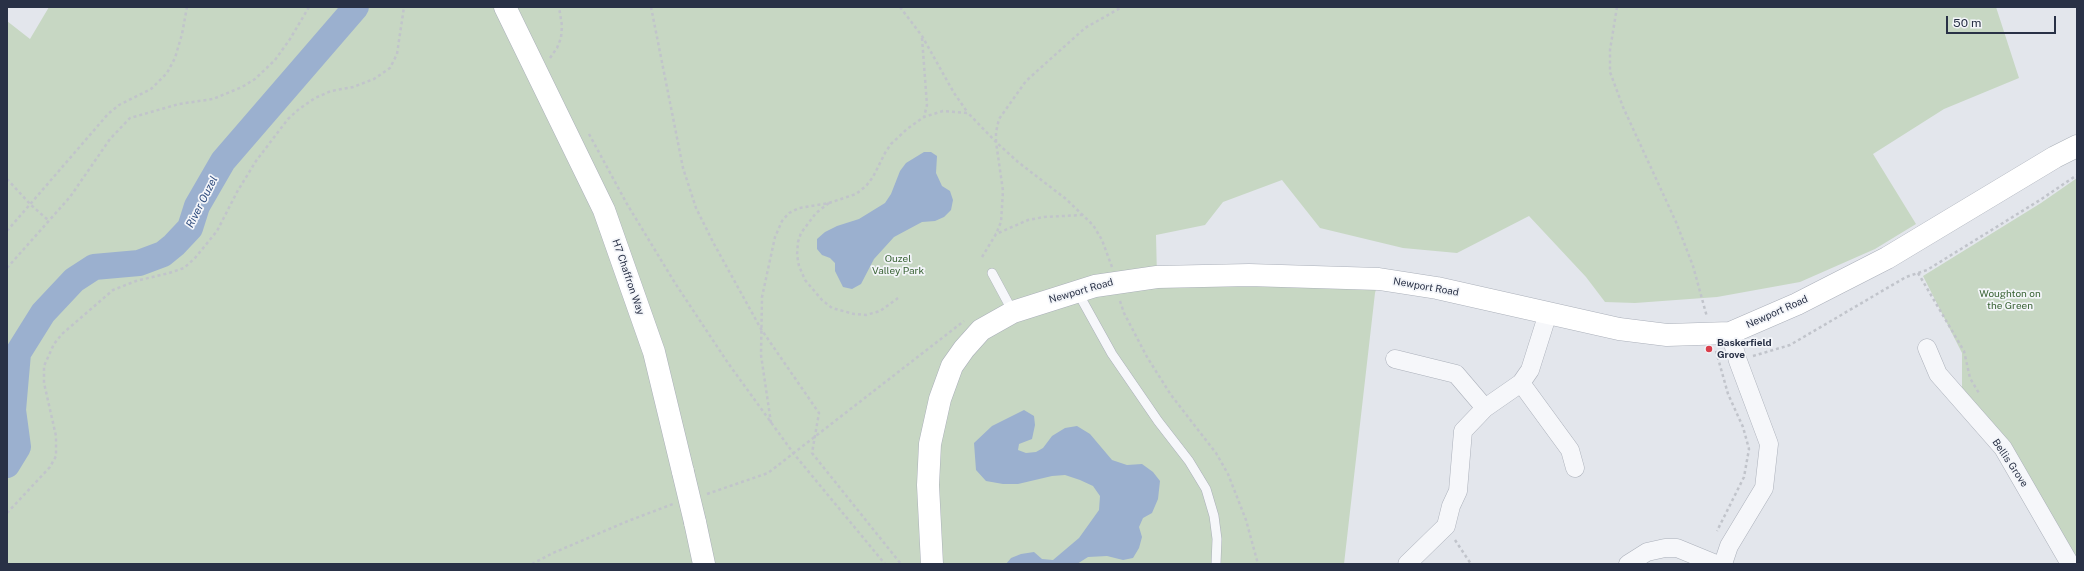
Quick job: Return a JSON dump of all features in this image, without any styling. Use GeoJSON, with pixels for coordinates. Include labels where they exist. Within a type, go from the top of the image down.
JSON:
{"type":"FeatureCollection","features":[{"type":"Feature","properties":{"kind":"street","name":"H7 Chaffron Way"},"geometry":{"type":"LineString","coordinates":[[504,7],[604,210],[654,352],[704,564]]}},
{"type":"Feature","properties":{"kind":"street","name":"Newport Road"},"geometry":{"type":"LineString","coordinates":[[932,564],[928,485],[930,444],[940,399],[952,366],[964,349],[982,330],[1014,312],[1077,291],[1115,282],[1193,275],[1379,279],[1437,288],[1620,329],[1667,335],[1720,333],[1797,304],[1887,258],[2055,157],[2077,146]]}},
{"type":"Feature","properties":{"kind":"street"},"geometry":{"type":"LineString","coordinates":[[1407,564],[1446,526],[1451,506],[1458,491],[1463,431],[1485,408],[1522,383],[1530,370],[1548,313]]}},
{"type":"Feature","properties":{"kind":"street"},"geometry":{"type":"LineString","coordinates":[[1720,333],[1738,360],[1769,444],[1764,488],[1729,546],[1723,564]]}},
{"type":"Feature","properties":{"kind":"street","name":"Bellis Grove"},"geometry":{"type":"LineString","coordinates":[[1927,348],[1938,374],[2003,448],[2070,564]]}},
{"type":"Feature","properties":{"kind":"street"},"geometry":{"type":"LineString","coordinates":[[1395,359],[1456,374],[1485,408]]}},
{"type":"Feature","properties":{"kind":"street"},"geometry":{"type":"LineString","coordinates":[[1522,383],[1570,450],[1575,468]]}},
{"type":"Feature","properties":{"kind":"street"},"geometry":{"type":"LineString","coordinates":[[1628,564],[1648,552],[1665,548],[1677,548],[1716,564]]}},
{"type":"Feature","properties":{"kind":"lane"},"geometry":{"type":"LineString","coordinates":[[992,273],[1014,312]]}},
{"type":"Feature","properties":{"kind":"lane"},"geometry":{"type":"LineString","coordinates":[[1077,291],[1112,354],[1158,421],[1189,461],[1206,489],[1214,516],[1217,539],[1216,564]]}},
{"type":"Feature","properties":{"kind":"path"},"geometry":{"type":"LineString","coordinates":[[7,231],[9,226],[31,205],[108,114],[119,105],[151,89],[167,73],[175,58],[182,34],[187,7]]}},
{"type":"Feature","properties":{"kind":"path"},"geometry":{"type":"LineString","coordinates":[[7,268],[70,197],[110,139],[130,118],[179,104],[212,99],[242,87],[255,79],[275,60],[290,39],[309,7]]}},
{"type":"Feature","properties":{"kind":"path"},"geometry":{"type":"LineString","coordinates":[[7,513],[50,466],[56,456],[56,436],[44,383],[44,366],[54,344],[62,334],[113,290],[136,281],[184,268],[196,258],[218,231],[237,192],[256,161],[273,137],[294,114],[315,98],[331,91],[353,87],[374,79],[390,68],[397,54],[404,7]]}},
{"type":"Feature","properties":{"kind":"path"},"geometry":{"type":"LineString","coordinates":[[545,53],[548,60],[557,48],[561,38],[562,26],[559,7]]}},
{"type":"Feature","properties":{"kind":"path"},"geometry":{"type":"LineString","coordinates":[[652,7],[683,168],[696,208],[761,329],[819,413],[812,453],[901,564]]}},
{"type":"Feature","properties":{"kind":"path"},"geometry":{"type":"LineString","coordinates":[[900,7],[922,36],[954,93],[968,113],[1018,162],[1066,198],[1093,225],[1102,240],[1124,313],[1147,357],[1171,395],[1216,453],[1228,474],[1246,520],[1258,564]]}},
{"type":"Feature","properties":{"kind":"path"},"geometry":{"type":"LineString","coordinates":[[982,256],[996,234],[1001,222],[1003,190],[996,142],[996,132],[999,119],[1026,81],[1085,28],[1122,7]]}},
{"type":"Feature","properties":{"kind":"path"},"geometry":{"type":"LineString","coordinates":[[1617,7],[1610,50],[1610,72],[1623,107],[1676,222],[1720,333],[1720,366],[1728,394],[1743,427],[1749,449],[1744,477],[1717,532]]}},
{"type":"Feature","properties":{"kind":"path"},"geometry":{"type":"LineString","coordinates":[[922,36],[927,105],[924,117]]}},
{"type":"Feature","properties":{"kind":"path"},"geometry":{"type":"LineString","coordinates":[[771,424],[761,355],[763,290],[775,237],[782,221],[789,213],[799,208],[829,203],[856,194],[874,177],[884,153],[891,144],[924,117],[943,111],[968,113]]}},
{"type":"Feature","properties":{"kind":"path"},"geometry":{"type":"LineString","coordinates":[[586,128],[627,204],[675,282],[728,363],[794,454],[885,564]]}},
{"type":"Feature","properties":{"kind":"path"},"geometry":{"type":"LineString","coordinates":[[1720,366],[1790,345],[1906,277],[1927,270],[2077,175]]}},
{"type":"Feature","properties":{"kind":"path"},"geometry":{"type":"LineString","coordinates":[[7,179],[31,205],[48,220]]}},
{"type":"Feature","properties":{"kind":"path"},"geometry":{"type":"LineString","coordinates":[[829,203],[807,222],[798,242],[799,266],[805,280],[822,300],[832,308],[854,314],[866,315],[880,311],[898,298]]}},
{"type":"Feature","properties":{"kind":"path"},"geometry":{"type":"LineString","coordinates":[[996,234],[1028,220],[1044,217],[1082,215]]}},
{"type":"Feature","properties":{"kind":"path"},"geometry":{"type":"LineString","coordinates":[[1918,273],[1964,351],[1970,378],[1981,398]]}},
{"type":"Feature","properties":{"kind":"path"},"geometry":{"type":"LineString","coordinates":[[704,495],[768,473],[814,439],[857,402],[969,317]]}},
{"type":"Feature","properties":{"kind":"path"},"geometry":{"type":"LineString","coordinates":[[532,564],[553,552],[676,504]]}},
{"type":"Feature","properties":{"kind":"path"},"geometry":{"type":"LineString","coordinates":[[1446,526],[1471,564]]}},
{"type":"Feature","properties":{"kind":"green space","name":"Ouzel Valley Park"},"geometry":{"type":"Polygon","coordinates":[[[49,7],[1996,7],[2019,78],[1944,109],[1873,154],[1916,224],[1875,249],[1800,282],[1717,297],[1635,303],[1605,302],[1586,277],[1529,216],[1457,253],[1403,248],[1320,228],[1282,180],[1223,202],[1205,225],[1156,235],[1157,277],[1379,279],[1375,293],[1344,564],[7,564],[7,21],[30,39],[49,7]]]}},
{"type":"Feature","properties":{"kind":"green space","name":"Woughton on the Green"},"geometry":{"type":"Polygon","coordinates":[[[2077,178],[2077,559],[1962,398],[1962,353],[1923,276],[2041,203],[2077,178]]]}},
{"type":"Feature","properties":{"kind":"water"},"geometry":{"type":"Polygon","coordinates":[[[924,152],[931,152],[937,156],[936,173],[942,186],[950,191],[953,200],[951,210],[944,217],[935,221],[922,222],[894,237],[874,259],[861,284],[852,289],[843,287],[835,271],[835,263],[830,258],[822,255],[817,249],[817,239],[825,232],[837,226],[859,219],[885,203],[891,194],[900,171],[906,163],[924,152]]]}},
{"type":"Feature","properties":{"kind":"water"},"geometry":{"type":"Polygon","coordinates":[[[1024,410],[1034,416],[1035,425],[1032,439],[1019,444],[1018,450],[1026,453],[1036,452],[1043,448],[1052,436],[1065,428],[1077,426],[1090,434],[1112,460],[1127,465],[1142,464],[1153,472],[1160,481],[1158,499],[1152,513],[1143,518],[1139,527],[1142,537],[1139,548],[1133,558],[1123,560],[1107,556],[1088,557],[1077,564],[1006,564],[1011,558],[1021,554],[1034,552],[1042,559],[1053,560],[1079,538],[1099,510],[1100,496],[1093,486],[1065,475],[1052,476],[1018,484],[1003,484],[986,481],[976,470],[974,443],[992,426],[1024,410]]]}},
{"type":"Feature","properties":{"kind":"waterway","name":"River Ouzel"},"geometry":{"type":"LineString","coordinates":[[7,465],[18,447],[13,410],[18,353],[43,313],[74,280],[94,267],[139,263],[163,254],[174,245],[190,228],[197,206],[223,161],[356,7]]}},
{"type":"Feature","properties":{"kind":"place","name":"Baskerfield Grove"},"geometry":{"type":"Point","coordinates":[1709,349]}}]}
